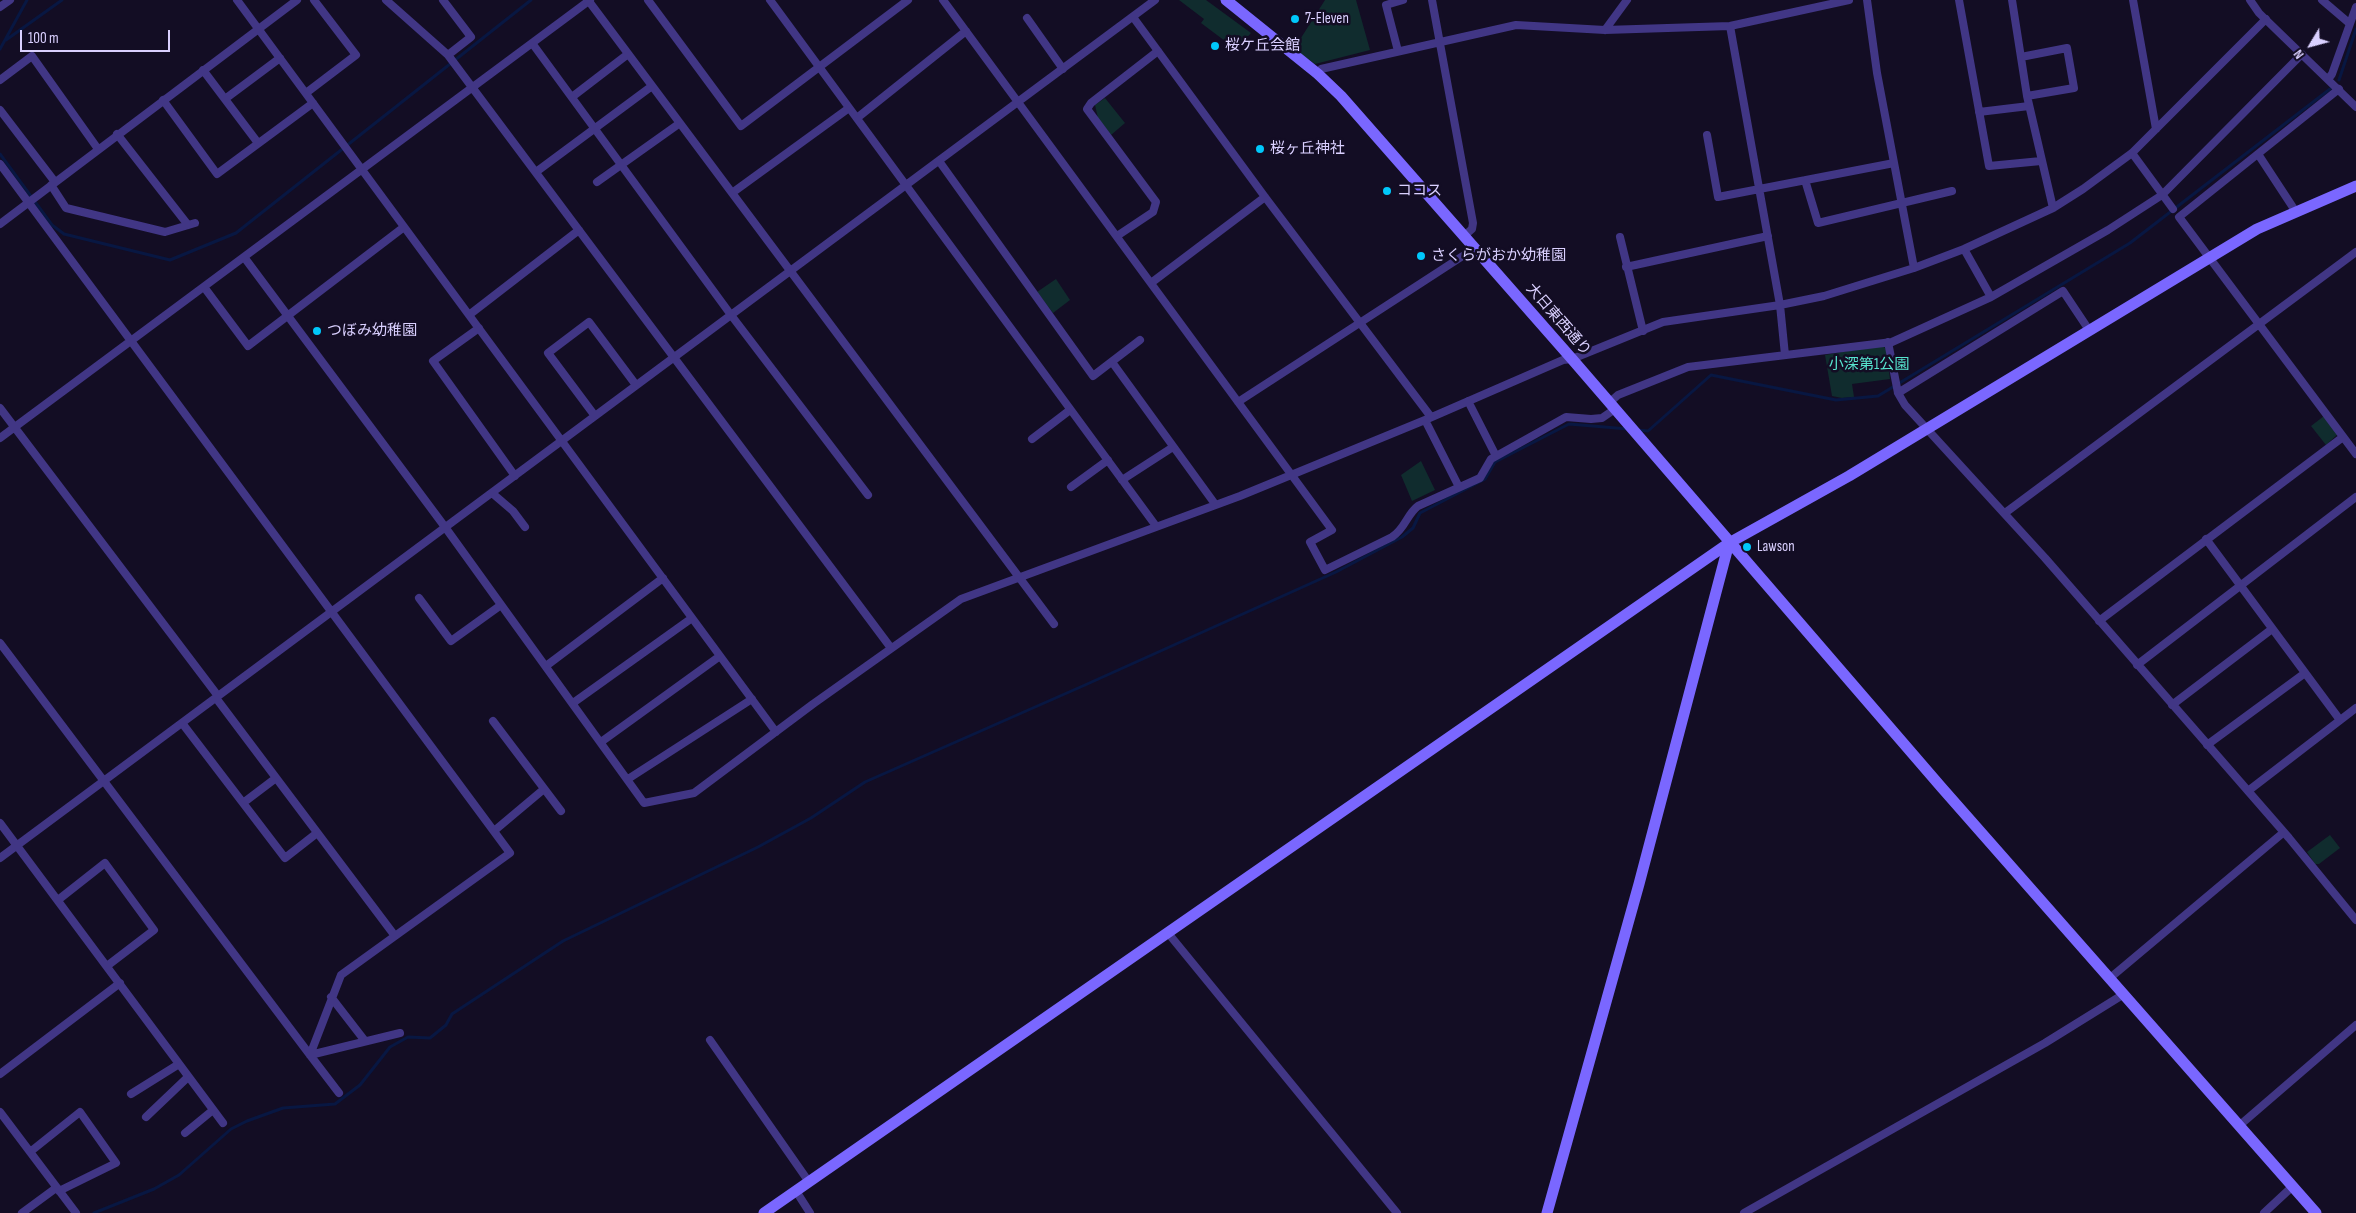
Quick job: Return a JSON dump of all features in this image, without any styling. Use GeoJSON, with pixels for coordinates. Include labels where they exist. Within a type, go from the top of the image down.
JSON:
{"type":"FeatureCollection","features":[{"type":"Feature","properties":{"kind":"street"},"geometry":{"type":"LineString","coordinates":[[0,6],[10,0]]}},
{"type":"Feature","properties":{"kind":"street"},"geometry":{"type":"LineString","coordinates":[[237,0],[776,732]]}},
{"type":"Feature","properties":{"kind":"street"},"geometry":{"type":"LineString","coordinates":[[0,224],[297,0]]}},
{"type":"Feature","properties":{"kind":"street"},"geometry":{"type":"LineString","coordinates":[[306,94],[356,55],[314,0]]}},
{"type":"Feature","properties":{"kind":"street"},"geometry":{"type":"LineString","coordinates":[[386,0],[448,55],[891,648]]}},
{"type":"Feature","properties":{"kind":"street"},"geometry":{"type":"LineString","coordinates":[[443,0],[471,37],[448,55]]}},
{"type":"Feature","properties":{"kind":"street"},"geometry":{"type":"LineString","coordinates":[[0,438],[589,0],[1054,624]]}},
{"type":"Feature","properties":{"kind":"street"},"geometry":{"type":"LineString","coordinates":[[648,0],[741,126],[908,0]]}},
{"type":"Feature","properties":{"kind":"street"},"geometry":{"type":"LineString","coordinates":[[770,0],[1156,526]]}},
{"type":"Feature","properties":{"kind":"street"},"geometry":{"type":"LineString","coordinates":[[943,0],[1332,530],[1310,542],[1325,570],[1392,537],[1404,527],[1412,510],[1458,486],[1480,478],[1491,459],[1566,417],[1592,420],[1602,418],[1613,406],[1618,395],[1688,367],[1888,342],[1991,297],[2108,230],[2162,195],[2302,54]]}},
{"type":"Feature","properties":{"kind":"street"},"geometry":{"type":"LineString","coordinates":[[0,858],[1155,0]]}},
{"type":"Feature","properties":{"kind":"street","name":"大日東西通り"},"geometry":{"type":"LineString","coordinates":[[1226,0],[1318,74],[1341,96],[1476,248],[1729,543],[2316,1213]]}},
{"type":"Feature","properties":{"kind":"street"},"geometry":{"type":"LineString","coordinates":[[1398,51],[1386,5],[1403,0]]}},
{"type":"Feature","properties":{"kind":"street"},"geometry":{"type":"LineString","coordinates":[[1432,0],[1473,223],[1472,229],[1464,236]]}},
{"type":"Feature","properties":{"kind":"street"},"geometry":{"type":"LineString","coordinates":[[1605,30],[1627,0]]}},
{"type":"Feature","properties":{"kind":"street"},"geometry":{"type":"LineString","coordinates":[[1318,74],[1321,69],[1516,25],[1605,30],[1730,26],[1849,0]]}},
{"type":"Feature","properties":{"kind":"street"},"geometry":{"type":"LineString","coordinates":[[1867,0],[1877,73],[1914,268]]}},
{"type":"Feature","properties":{"kind":"street"},"geometry":{"type":"LineString","coordinates":[[1958,0],[1989,166],[2041,161]]}},
{"type":"Feature","properties":{"kind":"street"},"geometry":{"type":"LineString","coordinates":[[2012,0],[2027,96],[2053,208]]}},
{"type":"Feature","properties":{"kind":"street"},"geometry":{"type":"LineString","coordinates":[[2132,0],[2156,129]]}},
{"type":"Feature","properties":{"kind":"street"},"geometry":{"type":"LineString","coordinates":[[2322,0],[2349,23]]}},
{"type":"Feature","properties":{"kind":"street"},"geometry":{"type":"LineString","coordinates":[[2253,1],[2266,19],[2356,107]]}},
{"type":"Feature","properties":{"kind":"street"},"geometry":{"type":"LineString","coordinates":[[2328,78],[2332,74],[2356,7]]}},
{"type":"Feature","properties":{"kind":"street"},"geometry":{"type":"LineString","coordinates":[[1133,17],[1265,198],[1361,323],[1428,419],[1458,486]]}},
{"type":"Feature","properties":{"kind":"street"},"geometry":{"type":"LineString","coordinates":[[1027,18],[1062,69]]}},
{"type":"Feature","properties":{"kind":"street"},"geometry":{"type":"LineString","coordinates":[[244,257],[445,527],[644,803],[694,793],[891,648],[961,599],[1018,576],[1215,504],[1428,419],[1563,360],[1663,322],[1780,305],[1824,296],[1914,268],[1964,249],[2053,208],[2083,189],[2132,153],[2266,19]]}},
{"type":"Feature","properties":{"kind":"street"},"geometry":{"type":"LineString","coordinates":[[1730,26],[1780,305],[1785,355]]}},
{"type":"Feature","properties":{"kind":"street"},"geometry":{"type":"LineString","coordinates":[[857,118],[966,31]]}},
{"type":"Feature","properties":{"kind":"street"},"geometry":{"type":"LineString","coordinates":[[532,43],[731,315],[868,495]]}},
{"type":"Feature","properties":{"kind":"street"},"geometry":{"type":"LineString","coordinates":[[2021,57],[2067,48],[2074,88],[2027,96]]}},
{"type":"Feature","properties":{"kind":"street"},"geometry":{"type":"LineString","coordinates":[[1117,236],[1153,212],[1156,202],[1087,109],[1091,103],[1158,51]]}},
{"type":"Feature","properties":{"kind":"street"},"geometry":{"type":"LineString","coordinates":[[572,97],[628,54]]}},
{"type":"Feature","properties":{"kind":"street"},"geometry":{"type":"LineString","coordinates":[[0,80],[32,56],[98,149]]}},
{"type":"Feature","properties":{"kind":"street"},"geometry":{"type":"LineString","coordinates":[[225,99],[280,58]]}},
{"type":"Feature","properties":{"kind":"street"},"geometry":{"type":"LineString","coordinates":[[203,70],[258,143]]}},
{"type":"Feature","properties":{"kind":"street"},"geometry":{"type":"LineString","coordinates":[[536,172],[652,86]]}},
{"type":"Feature","properties":{"kind":"street"},"geometry":{"type":"LineString","coordinates":[[2339,89],[2179,217],[2356,454]]}},
{"type":"Feature","properties":{"kind":"street"},"geometry":{"type":"LineString","coordinates":[[163,100],[217,174],[313,103]]}},
{"type":"Feature","properties":{"kind":"street"},"geometry":{"type":"LineString","coordinates":[[1979,112],[2029,106]]}},
{"type":"Feature","properties":{"kind":"street"},"geometry":{"type":"LineString","coordinates":[[732,193],[849,108]]}},
{"type":"Feature","properties":{"kind":"street"},"geometry":{"type":"LineString","coordinates":[[0,110],[53,184],[66,208],[165,232],[191,224],[117,134]]}},
{"type":"Feature","properties":{"kind":"street"},"geometry":{"type":"LineString","coordinates":[[597,182],[680,123]]}},
{"type":"Feature","properties":{"kind":"street"},"geometry":{"type":"LineString","coordinates":[[1707,135],[1718,197],[1894,163]]}},
{"type":"Feature","properties":{"kind":"street"},"geometry":{"type":"LineString","coordinates":[[2132,153],[2173,209]]}},
{"type":"Feature","properties":{"kind":"street"},"geometry":{"type":"LineString","coordinates":[[2258,154],[2296,212]]}},
{"type":"Feature","properties":{"kind":"street"},"geometry":{"type":"LineString","coordinates":[[939,161],[1093,376],[1140,340]]}},
{"type":"Feature","properties":{"kind":"street"},"geometry":{"type":"LineString","coordinates":[[0,164],[32,201],[130,342],[510,853],[341,974],[310,1054]]}},
{"type":"Feature","properties":{"kind":"street"},"geometry":{"type":"LineString","coordinates":[[1805,180],[1818,222],[1952,191]]}},
{"type":"Feature","properties":{"kind":"street"},"geometry":{"type":"LineString","coordinates":[[764,1213],[1729,543],[1926,430],[2257,229],[2356,186]]}},
{"type":"Feature","properties":{"kind":"street"},"geometry":{"type":"LineString","coordinates":[[1151,283],[1265,198]]}},
{"type":"Feature","properties":{"kind":"street"},"geometry":{"type":"LineString","coordinates":[[204,287],[248,346],[404,227]]}},
{"type":"Feature","properties":{"kind":"street"},"geometry":{"type":"LineString","coordinates":[[469,315],[579,230]]}},
{"type":"Feature","properties":{"kind":"street"},"geometry":{"type":"LineString","coordinates":[[1626,267],[1768,236]]}},
{"type":"Feature","properties":{"kind":"street"},"geometry":{"type":"LineString","coordinates":[[1620,237],[1643,331]]}},
{"type":"Feature","properties":{"kind":"street"},"geometry":{"type":"LineString","coordinates":[[1238,402],[1476,248]]}},
{"type":"Feature","properties":{"kind":"street"},"geometry":{"type":"LineString","coordinates":[[1964,249],[1991,297]]}},
{"type":"Feature","properties":{"kind":"street"},"geometry":{"type":"LineString","coordinates":[[2005,513],[2356,252]]}},
{"type":"Feature","properties":{"kind":"street"},"geometry":{"type":"LineString","coordinates":[[1898,392],[2063,291],[2089,330]]}},
{"type":"Feature","properties":{"kind":"street"},"geometry":{"type":"LineString","coordinates":[[595,416],[548,353],[588,322],[636,386]]}},
{"type":"Feature","properties":{"kind":"street"},"geometry":{"type":"LineString","coordinates":[[478,328],[433,361],[515,476]]}},
{"type":"Feature","properties":{"kind":"street"},"geometry":{"type":"LineString","coordinates":[[1888,342],[1898,392],[1905,405],[1926,430],[2005,513],[2248,790],[2356,920]]}},
{"type":"Feature","properties":{"kind":"street"},"geometry":{"type":"LineString","coordinates":[[1112,362],[1215,504]]}},
{"type":"Feature","properties":{"kind":"street"},"geometry":{"type":"LineString","coordinates":[[1468,401],[1496,456]]}},
{"type":"Feature","properties":{"kind":"street"},"geometry":{"type":"LineString","coordinates":[[0,408],[395,936]]}},
{"type":"Feature","properties":{"kind":"street"},"geometry":{"type":"LineString","coordinates":[[1032,439],[1070,410]]}},
{"type":"Feature","properties":{"kind":"street"},"geometry":{"type":"LineString","coordinates":[[2099,621],[2343,437]]}},
{"type":"Feature","properties":{"kind":"street"},"geometry":{"type":"LineString","coordinates":[[1122,480],[1172,447]]}},
{"type":"Feature","properties":{"kind":"street"},"geometry":{"type":"LineString","coordinates":[[1071,487],[1108,460]]}},
{"type":"Feature","properties":{"kind":"street"},"geometry":{"type":"LineString","coordinates":[[492,493],[513,511],[525,527]]}},
{"type":"Feature","properties":{"kind":"street"},"geometry":{"type":"LineString","coordinates":[[2138,665],[2356,497]]}},
{"type":"Feature","properties":{"kind":"street"},"geometry":{"type":"LineString","coordinates":[[2206,539],[2340,720]]}},
{"type":"Feature","properties":{"kind":"street"},"geometry":{"type":"LineString","coordinates":[[1547,1213],[1639,884],[1729,543]]}},
{"type":"Feature","properties":{"kind":"street"},"geometry":{"type":"LineString","coordinates":[[546,666],[663,578]]}},
{"type":"Feature","properties":{"kind":"street"},"geometry":{"type":"LineString","coordinates":[[418,598],[451,641],[501,605]]}},
{"type":"Feature","properties":{"kind":"street"},"geometry":{"type":"LineString","coordinates":[[573,703],[692,618]]}},
{"type":"Feature","properties":{"kind":"street"},"geometry":{"type":"LineString","coordinates":[[2172,705],[2272,629]]}},
{"type":"Feature","properties":{"kind":"street"},"geometry":{"type":"LineString","coordinates":[[0,643],[3,654],[104,781],[339,1093]]}},
{"type":"Feature","properties":{"kind":"street"},"geometry":{"type":"LineString","coordinates":[[601,742],[720,656]]}},
{"type":"Feature","properties":{"kind":"street"},"geometry":{"type":"LineString","coordinates":[[2207,745],[2305,673]]}},
{"type":"Feature","properties":{"kind":"street"},"geometry":{"type":"LineString","coordinates":[[628,779],[752,699]]}},
{"type":"Feature","properties":{"kind":"street"},"geometry":{"type":"LineString","coordinates":[[2248,790],[2356,708]]}},
{"type":"Feature","properties":{"kind":"street"},"geometry":{"type":"LineString","coordinates":[[493,721],[561,811]]}},
{"type":"Feature","properties":{"kind":"street"},"geometry":{"type":"LineString","coordinates":[[182,723],[285,858],[317,832]]}},
{"type":"Feature","properties":{"kind":"street"},"geometry":{"type":"LineString","coordinates":[[243,803],[276,778]]}},
{"type":"Feature","properties":{"kind":"street"},"geometry":{"type":"LineString","coordinates":[[494,831],[544,789]]}},
{"type":"Feature","properties":{"kind":"street"},"geometry":{"type":"LineString","coordinates":[[0,823],[223,1123]]}},
{"type":"Feature","properties":{"kind":"street"},"geometry":{"type":"LineString","coordinates":[[2110,978],[2284,832]]}},
{"type":"Feature","properties":{"kind":"street"},"geometry":{"type":"LineString","coordinates":[[58,900],[105,863],[154,930],[107,966]]}},
{"type":"Feature","properties":{"kind":"street"},"geometry":{"type":"LineString","coordinates":[[1168,933],[1396,1213]]}},
{"type":"Feature","properties":{"kind":"street"},"geometry":{"type":"LineString","coordinates":[[0,1074],[120,983]]}},
{"type":"Feature","properties":{"kind":"street"},"geometry":{"type":"LineString","coordinates":[[1744,1213],[2045,1043],[2124,994]]}},
{"type":"Feature","properties":{"kind":"street"},"geometry":{"type":"LineString","coordinates":[[331,997],[365,1041]]}},
{"type":"Feature","properties":{"kind":"street"},"geometry":{"type":"LineString","coordinates":[[2240,1125],[2356,1025]]}},
{"type":"Feature","properties":{"kind":"street"},"geometry":{"type":"LineString","coordinates":[[310,1054],[400,1033]]}},
{"type":"Feature","properties":{"kind":"street"},"geometry":{"type":"LineString","coordinates":[[710,1040],[809,1182]]}},
{"type":"Feature","properties":{"kind":"street"},"geometry":{"type":"LineString","coordinates":[[131,1094],[179,1064]]}},
{"type":"Feature","properties":{"kind":"street"},"geometry":{"type":"LineString","coordinates":[[146,1117],[188,1076]]}},
{"type":"Feature","properties":{"kind":"street"},"geometry":{"type":"LineString","coordinates":[[185,1133],[213,1110]]}},
{"type":"Feature","properties":{"kind":"street"},"geometry":{"type":"LineString","coordinates":[[0,1112],[76,1213]]}},
{"type":"Feature","properties":{"kind":"street"},"geometry":{"type":"LineString","coordinates":[[22,1213],[58,1190],[116,1163],[80,1112],[30,1152]]}},
{"type":"Feature","properties":{"kind":"street"},"geometry":{"type":"LineString","coordinates":[[2264,1213],[2293,1186]]}},
{"type":"Feature","properties":{"kind":"street"},"geometry":{"type":"LineString","coordinates":[[796,1191],[810,1213]]}},
{"type":"Feature","properties":{"kind":"green space"},"geometry":{"type":"Polygon","coordinates":[[[1179,0],[1206,0],[1251,33],[1241,44],[1230,35],[1225,41],[1201,23],[1204,19],[1179,0]]]}},
{"type":"Feature","properties":{"kind":"green space"},"geometry":{"type":"Polygon","coordinates":[[[1325,0],[1356,0],[1370,50],[1315,64],[1294,49],[1325,0]]]}},
{"type":"Feature","properties":{"kind":"green space"},"geometry":{"type":"Polygon","coordinates":[[[1105,98],[1125,123],[1111,135],[1098,118],[1095,105],[1105,98]]]}},
{"type":"Feature","properties":{"kind":"green space"},"geometry":{"type":"Polygon","coordinates":[[[1056,279],[1070,300],[1053,313],[1037,292],[1056,279]]]}},
{"type":"Feature","properties":{"kind":"green space","name":"小深第1公園"},"geometry":{"type":"Polygon","coordinates":[[[1882,345],[1886,349],[1890,379],[1852,384],[1854,397],[1842,398],[1832,396],[1825,355],[1882,345]]]}},
{"type":"Feature","properties":{"kind":"green space"},"geometry":{"type":"Polygon","coordinates":[[[2324,416],[2338,434],[2326,445],[2311,426],[2324,416]]]}},
{"type":"Feature","properties":{"kind":"green space"},"geometry":{"type":"Polygon","coordinates":[[[1421,461],[1435,490],[1412,501],[1401,475],[1421,461]]]}},
{"type":"Feature","properties":{"kind":"green space"},"geometry":{"type":"Polygon","coordinates":[[[2330,835],[2340,848],[2319,864],[2315,864],[2307,852],[2330,835]]]}},
{"type":"Feature","properties":{"kind":"waterway"},"geometry":{"type":"LineString","coordinates":[[0,49],[27,0]]}},
{"type":"Feature","properties":{"kind":"waterway"},"geometry":{"type":"LineString","coordinates":[[6,40],[62,0]]}},
{"type":"Feature","properties":{"kind":"waterway"},"geometry":{"type":"LineString","coordinates":[[0,154],[52,225],[64,234],[170,260],[236,233],[531,0]]}},
{"type":"Feature","properties":{"kind":"waterway"},"geometry":{"type":"LineString","coordinates":[[2339,80],[2356,29]]}},
{"type":"Feature","properties":{"kind":"waterway"},"geometry":{"type":"LineString","coordinates":[[1637,430],[1648,431],[1711,375],[1836,400],[1878,396],[2130,243],[2330,89]]}},
{"type":"Feature","properties":{"kind":"waterway"},"geometry":{"type":"LineString","coordinates":[[94,1213],[154,1189],[179,1175],[231,1129],[247,1121],[283,1108],[335,1104],[360,1085],[390,1047],[408,1037],[430,1038],[446,1025],[452,1014],[563,941],[758,847],[811,818],[865,782],[1336,572],[1402,537],[1413,528],[1420,513],[1485,479],[1495,462],[1569,424],[1628,429]]}},
{"type":"Feature","properties":{"kind":"place","name":"7-Eleven"},"geometry":{"type":"Point","coordinates":[1295,19]}},
{"type":"Feature","properties":{"kind":"place","name":"桜ケ丘会館"},"geometry":{"type":"Point","coordinates":[1215,46]}},
{"type":"Feature","properties":{"kind":"place","name":"桜ヶ丘神社"},"geometry":{"type":"Point","coordinates":[1260,149]}},
{"type":"Feature","properties":{"kind":"place","name":"ココス"},"geometry":{"type":"Point","coordinates":[1387,191]}},
{"type":"Feature","properties":{"kind":"place","name":"さくらがおか幼稚園"},"geometry":{"type":"Point","coordinates":[1421,256]}},
{"type":"Feature","properties":{"kind":"place","name":"つぼみ幼稚園"},"geometry":{"type":"Point","coordinates":[317,331]}},
{"type":"Feature","properties":{"kind":"place","name":"Lawson"},"geometry":{"type":"Point","coordinates":[1747,547]}}]}
